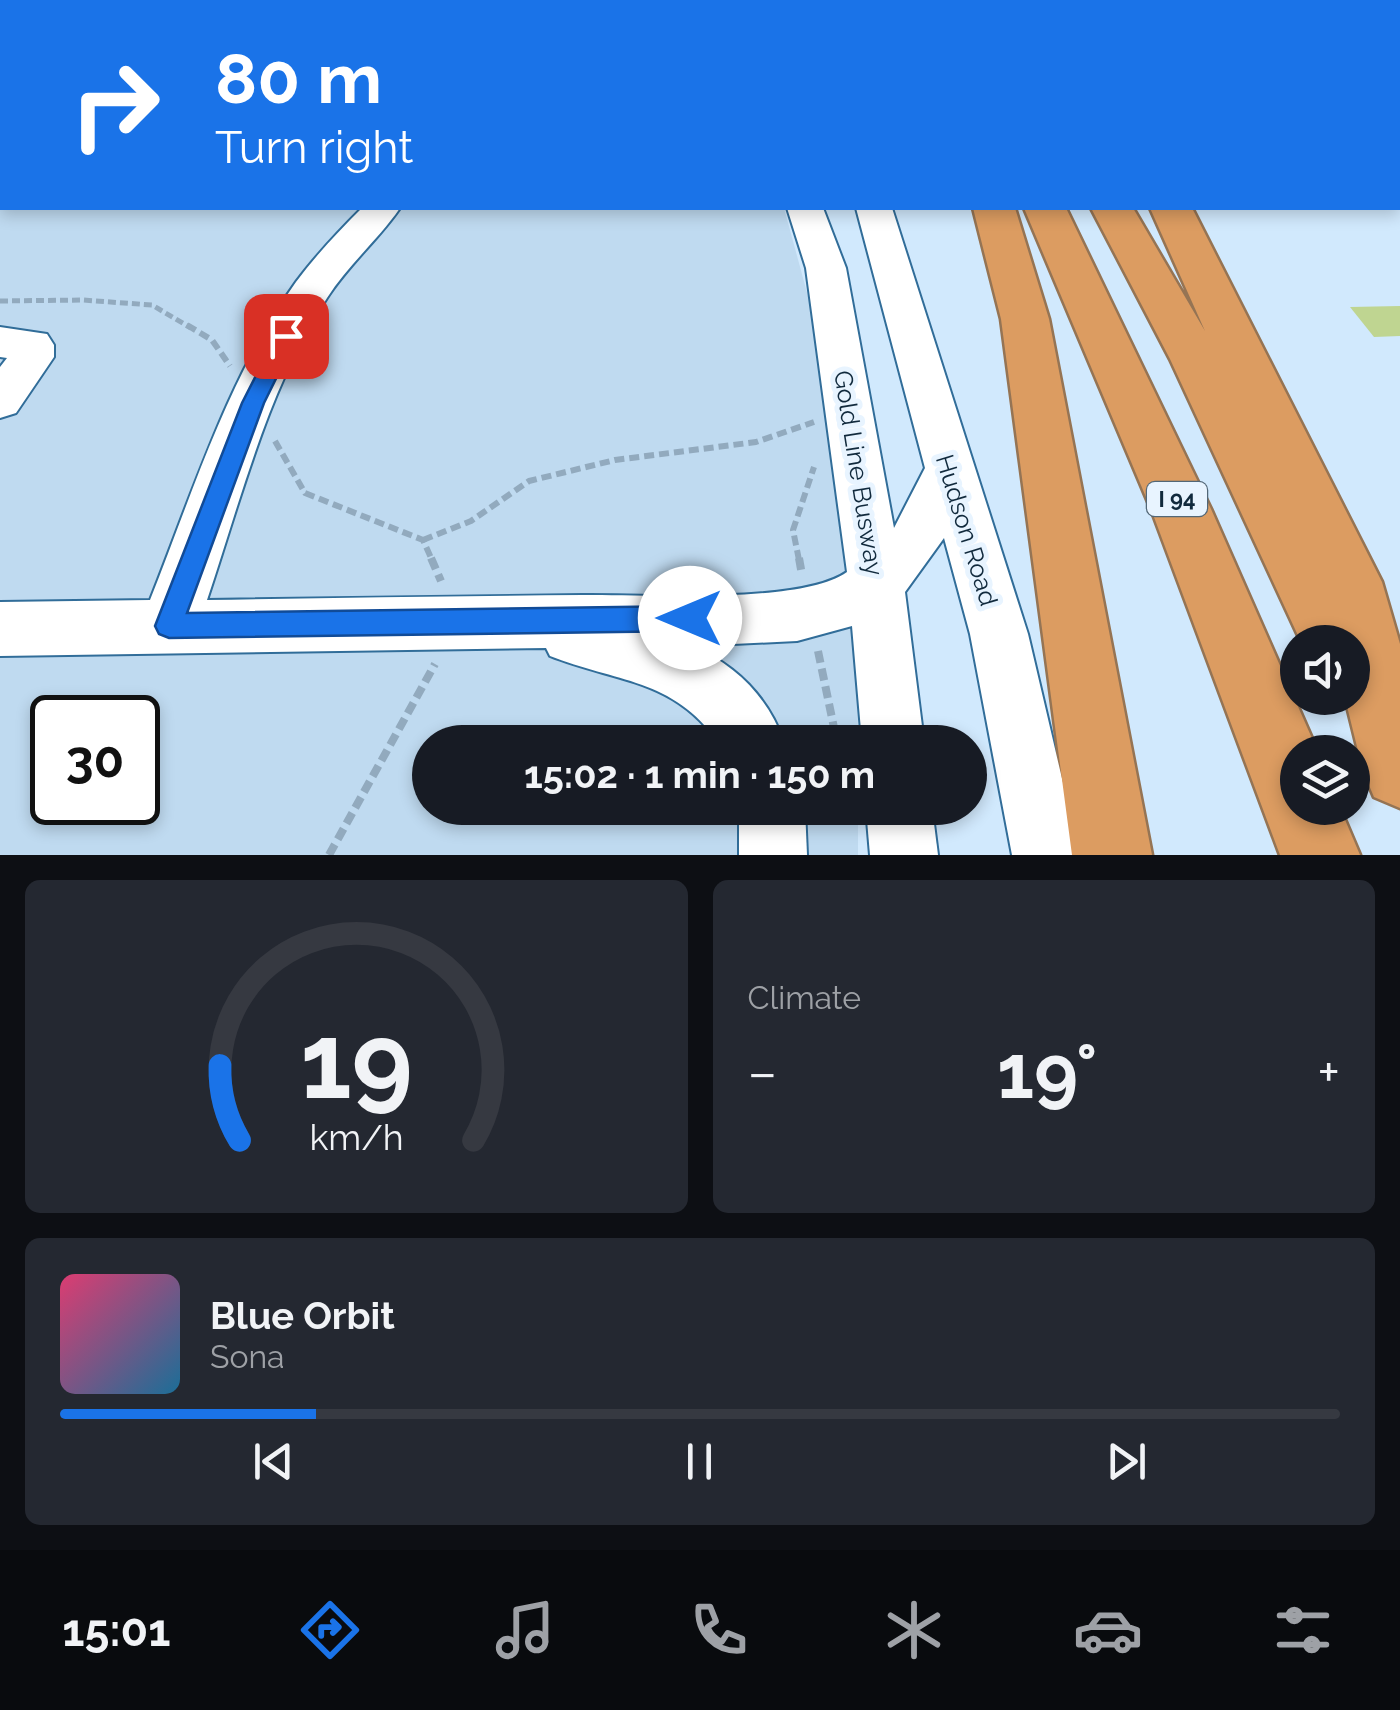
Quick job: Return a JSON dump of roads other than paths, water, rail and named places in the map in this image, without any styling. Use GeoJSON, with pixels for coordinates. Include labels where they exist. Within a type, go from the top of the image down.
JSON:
{"type":"FeatureCollection","features":[{"type":"Feature","properties":{"kind":"highway"},"geometry":{"type":"LineString","coordinates":[[995,210],[1025,319],[1112,855]]}},
{"type":"Feature","properties":{"kind":"highway","name":"I 94"},"geometry":{"type":"LineString","coordinates":[[1046,210],[1182,509],[1280,751]]}},
{"type":"Feature","properties":{"kind":"highway"},"geometry":{"type":"LineString","coordinates":[[1113,210],[1196,359],[1327,625]]}},
{"type":"Feature","properties":{"kind":"highway"},"geometry":{"type":"LineString","coordinates":[[1172,210],[1350,582],[1400,771]]}},
{"type":"Feature","properties":{"kind":"highway"},"geometry":{"type":"LineString","coordinates":[[1369,715],[1400,781]]}},
{"type":"Feature","properties":{"kind":"highway"},"geometry":{"type":"LineString","coordinates":[[1309,825],[1320,855]]}},
{"type":"Feature","properties":{"kind":"street"},"geometry":{"type":"LineString","coordinates":[[169,626],[253,403],[303,302],[339,254],[380,210]]}},
{"type":"Feature","properties":{"kind":"street","name":"Gold Line Busway"},"geometry":{"type":"LineString","coordinates":[[805,210],[826,268],[878,586],[891,725]]}},
{"type":"Feature","properties":{"kind":"street","name":"Hudson Road"},"geometry":{"type":"LineString","coordinates":[[875,210],[999,634],[1046,855]]}},
{"type":"Feature","properties":{"kind":"street"},"geometry":{"type":"LineString","coordinates":[[0,342],[32,344],[32,357],[0,401]]}},
{"type":"Feature","properties":{"kind":"street"},"geometry":{"type":"LineString","coordinates":[[0,628],[810,614],[855,600],[878,586],[916,542],[937,503],[948,470]]}},
{"type":"Feature","properties":{"kind":"street"},"geometry":{"type":"LineString","coordinates":[[465,620],[658,658],[707,683],[745,725]]}},
{"type":"Feature","properties":{"kind":"street"},"geometry":{"type":"LineString","coordinates":[[772,825],[773,855]]}},
{"type":"Feature","properties":{"kind":"street"},"geometry":{"type":"LineString","coordinates":[[901,825],[904,855]]}}]}
